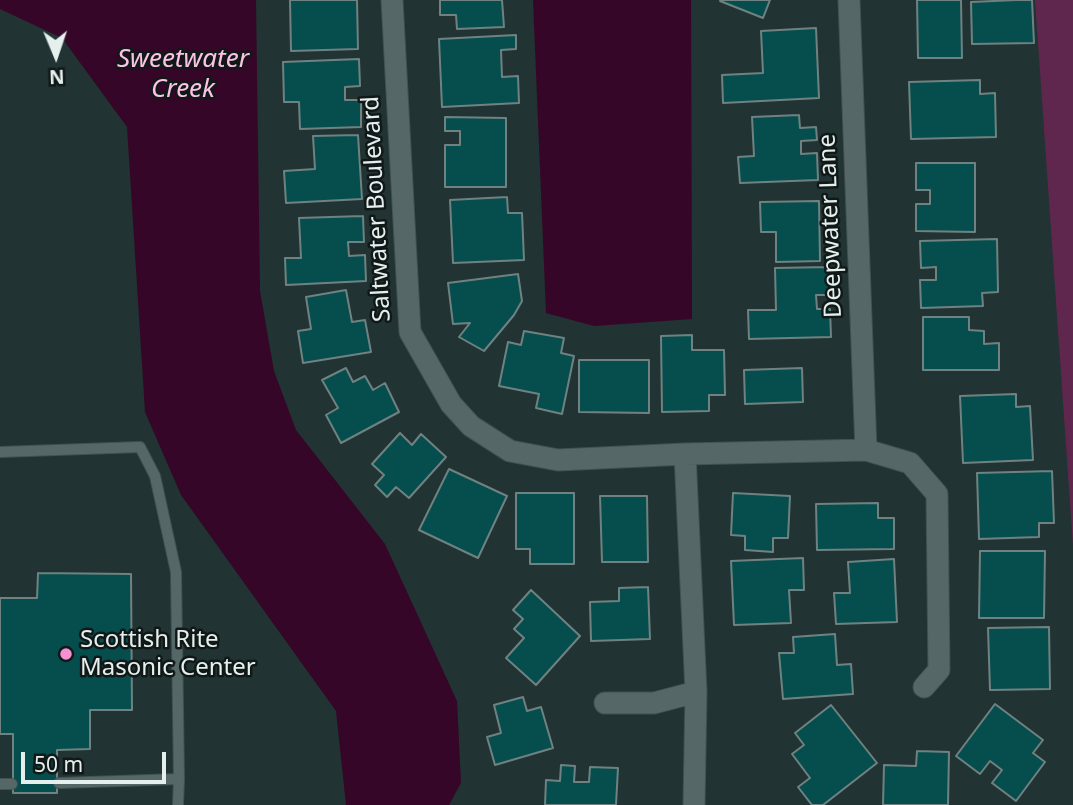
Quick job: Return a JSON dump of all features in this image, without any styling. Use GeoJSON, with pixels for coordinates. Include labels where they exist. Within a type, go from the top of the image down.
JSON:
{"type":"FeatureCollection","features":[{"type":"Feature","properties":{"kind":"street","name":"Saltwater Boulevard"},"geometry":{"type":"LineString","coordinates":[[392,0],[410,332],[451,404],[471,426],[510,451],[558,460],[866,450],[910,463],[937,494],[939,670],[923,687]]}},
{"type":"Feature","properties":{"kind":"street","name":"Deepwater Lane"},"geometry":{"type":"LineString","coordinates":[[849,0],[866,450]]}},
{"type":"Feature","properties":{"kind":"street"},"geometry":{"type":"LineString","coordinates":[[685,454],[696,692],[694,805]]}},
{"type":"Feature","properties":{"kind":"street"},"geometry":{"type":"LineString","coordinates":[[605,703],[654,703],[696,692]]}},
{"type":"Feature","properties":{"kind":"lane"},"geometry":{"type":"LineString","coordinates":[[0,452],[140,447],[155,476],[176,572],[178,805]]}},
{"type":"Feature","properties":{"kind":"lane"},"geometry":{"type":"LineString","coordinates":[[59,783],[179,779]]}},
{"type":"Feature","properties":{"kind":"lane"},"geometry":{"type":"LineString","coordinates":[[0,784],[12,784]]}},
{"type":"Feature","properties":{"kind":"shaded area"},"geometry":{"type":"Polygon","coordinates":[[[1035,0],[1073,0],[1073,546],[1035,0]]]}},
{"type":"Feature","properties":{"kind":"water","name":"Sweetwater Creek"},"geometry":{"type":"Polygon","coordinates":[[[0,0],[256,0],[260,291],[274,371],[296,430],[385,544],[457,701],[461,783],[449,805],[346,805],[336,711],[181,495],[145,412],[127,127],[62,38],[0,9],[0,0]]]}},
{"type":"Feature","properties":{"kind":"water"},"geometry":{"type":"Polygon","coordinates":[[[533,0],[691,0],[692,319],[594,326],[546,313],[533,0]]]}},
{"type":"Feature","properties":{"kind":"building"},"geometry":{"type":"Polygon","coordinates":[[[290,0],[357,0],[358,49],[291,51],[290,0]]]}},
{"type":"Feature","properties":{"kind":"building"},"geometry":{"type":"Polygon","coordinates":[[[440,0],[502,0],[504,27],[457,29],[456,15],[440,15],[440,0]]]}},
{"type":"Feature","properties":{"kind":"building"},"geometry":{"type":"Polygon","coordinates":[[[721,0],[770,0],[763,18],[721,0]]]}},
{"type":"Feature","properties":{"kind":"building"},"geometry":{"type":"Polygon","coordinates":[[[917,0],[961,0],[962,58],[918,58],[917,0]]]}},
{"type":"Feature","properties":{"kind":"building"},"geometry":{"type":"Polygon","coordinates":[[[1032,0],[1034,43],[972,44],[971,2],[1032,0]]]}},
{"type":"Feature","properties":{"kind":"building"},"geometry":{"type":"Polygon","coordinates":[[[816,28],[819,98],[723,103],[722,75],[763,73],[761,31],[816,28]]]}},
{"type":"Feature","properties":{"kind":"building"},"geometry":{"type":"Polygon","coordinates":[[[516,35],[516,49],[501,50],[502,77],[518,76],[519,103],[442,107],[439,39],[516,35]]]}},
{"type":"Feature","properties":{"kind":"building"},"geometry":{"type":"Polygon","coordinates":[[[359,59],[360,86],[345,87],[345,100],[361,100],[361,127],[300,129],[299,102],[284,102],[283,62],[359,59]]]}},
{"type":"Feature","properties":{"kind":"building"},"geometry":{"type":"Polygon","coordinates":[[[980,80],[980,94],[995,93],[996,137],[911,139],[909,82],[980,80]]]}},
{"type":"Feature","properties":{"kind":"building"},"geometry":{"type":"Polygon","coordinates":[[[799,115],[800,128],[816,127],[817,140],[801,141],[801,154],[817,153],[818,180],[740,183],[738,157],[754,156],[752,117],[799,115]]]}},
{"type":"Feature","properties":{"kind":"building"},"geometry":{"type":"Polygon","coordinates":[[[445,117],[506,118],[506,187],[445,187],[445,145],[460,145],[460,131],[445,131],[445,117]]]}},
{"type":"Feature","properties":{"kind":"building"},"geometry":{"type":"Polygon","coordinates":[[[358,135],[362,199],[286,203],[284,171],[315,169],[313,136],[358,135]]]}},
{"type":"Feature","properties":{"kind":"building"},"geometry":{"type":"Polygon","coordinates":[[[916,163],[975,163],[975,232],[916,231],[916,204],[930,204],[930,190],[916,190],[916,163]]]}},
{"type":"Feature","properties":{"kind":"building"},"geometry":{"type":"Polygon","coordinates":[[[507,197],[508,213],[522,213],[524,260],[453,263],[450,200],[507,197]]]}},
{"type":"Feature","properties":{"kind":"building"},"geometry":{"type":"Polygon","coordinates":[[[819,201],[820,261],[776,262],[776,232],[761,232],[760,202],[819,201]]]}},
{"type":"Feature","properties":{"kind":"building"},"geometry":{"type":"Polygon","coordinates":[[[363,216],[364,242],[348,242],[349,256],[365,255],[366,281],[286,285],[285,258],[301,258],[299,218],[363,216]]]}},
{"type":"Feature","properties":{"kind":"building"},"geometry":{"type":"Polygon","coordinates":[[[997,239],[998,292],[982,293],[983,306],[921,308],[920,280],[936,280],[936,267],[921,268],[920,241],[997,239]]]}},
{"type":"Feature","properties":{"kind":"building"},"geometry":{"type":"Polygon","coordinates":[[[829,267],[830,295],[816,295],[817,309],[830,309],[831,337],[749,339],[748,310],[776,310],[775,268],[829,267]]]}},
{"type":"Feature","properties":{"kind":"building"},"geometry":{"type":"Polygon","coordinates":[[[518,274],[522,301],[514,315],[484,351],[459,337],[470,323],[453,324],[448,283],[518,274]]]}},
{"type":"Feature","properties":{"kind":"building"},"geometry":{"type":"Polygon","coordinates":[[[346,290],[352,322],[365,320],[371,352],[303,363],[298,331],[311,329],[306,297],[346,290]]]}},
{"type":"Feature","properties":{"kind":"building"},"geometry":{"type":"Polygon","coordinates":[[[923,317],[969,317],[969,330],[984,331],[984,344],[999,343],[999,370],[923,370],[923,317]]]}},
{"type":"Feature","properties":{"kind":"building"},"geometry":{"type":"Polygon","coordinates":[[[524,331],[564,338],[561,353],[574,356],[562,414],[536,408],[539,394],[499,386],[508,342],[521,345],[524,331]]]}},
{"type":"Feature","properties":{"kind":"building"},"geometry":{"type":"Polygon","coordinates":[[[692,335],[692,350],[724,350],[725,395],[709,395],[709,411],[662,412],[661,336],[692,335]]]}},
{"type":"Feature","properties":{"kind":"building"},"geometry":{"type":"Polygon","coordinates":[[[579,360],[649,360],[649,413],[579,412],[579,360]]]}},
{"type":"Feature","properties":{"kind":"building"},"geometry":{"type":"Polygon","coordinates":[[[346,368],[353,382],[365,376],[373,390],[385,383],[399,412],[341,443],[326,415],[338,408],[322,380],[346,368]]]}},
{"type":"Feature","properties":{"kind":"building"},"geometry":{"type":"Polygon","coordinates":[[[802,368],[803,402],[745,404],[744,370],[802,368]]]}},
{"type":"Feature","properties":{"kind":"building"},"geometry":{"type":"Polygon","coordinates":[[[1016,394],[1016,407],[1030,406],[1033,460],[963,463],[960,396],[1016,394]]]}},
{"type":"Feature","properties":{"kind":"building"},"geometry":{"type":"Polygon","coordinates":[[[400,433],[412,445],[421,434],[446,457],[409,498],[396,487],[387,497],[375,485],[384,475],[372,464],[400,433]]]}},
{"type":"Feature","properties":{"kind":"building"},"geometry":{"type":"Polygon","coordinates":[[[449,469],[507,496],[478,558],[419,530],[449,469]]]}},
{"type":"Feature","properties":{"kind":"building"},"geometry":{"type":"Polygon","coordinates":[[[1052,471],[1054,523],[1039,523],[1039,537],[979,539],[977,473],[1052,471]]]}},
{"type":"Feature","properties":{"kind":"building"},"geometry":{"type":"Polygon","coordinates":[[[516,493],[574,493],[574,564],[530,564],[530,549],[516,549],[516,493]]]}},
{"type":"Feature","properties":{"kind":"building"},"geometry":{"type":"Polygon","coordinates":[[[733,493],[790,496],[788,538],[773,538],[773,552],[745,550],[745,536],[731,535],[733,493]]]}},
{"type":"Feature","properties":{"kind":"building"},"geometry":{"type":"Polygon","coordinates":[[[600,496],[647,496],[648,562],[602,562],[600,496]]]}},
{"type":"Feature","properties":{"kind":"building"},"geometry":{"type":"Polygon","coordinates":[[[878,503],[878,518],[894,518],[894,549],[817,550],[816,504],[878,503]]]}},
{"type":"Feature","properties":{"kind":"building"},"geometry":{"type":"Polygon","coordinates":[[[980,551],[1045,551],[1044,618],[979,618],[980,551]]]}},
{"type":"Feature","properties":{"kind":"building"},"geometry":{"type":"Polygon","coordinates":[[[803,558],[804,590],[789,590],[791,623],[734,625],[731,561],[803,558]]]}},
{"type":"Feature","properties":{"kind":"building"},"geometry":{"type":"Polygon","coordinates":[[[894,559],[897,622],[836,624],[834,593],[850,593],[848,562],[894,559]]]}},
{"type":"Feature","properties":{"kind":"building","name":"Scottish Rite Masonic Center"},"geometry":{"type":"Polygon","coordinates":[[[38,573],[131,574],[132,710],[90,710],[90,749],[57,750],[57,793],[13,793],[13,734],[0,734],[0,598],[37,598],[38,573]]]}},
{"type":"Feature","properties":{"kind":"building"},"geometry":{"type":"Polygon","coordinates":[[[648,587],[650,639],[591,641],[590,602],[619,601],[619,588],[648,587]]]}},
{"type":"Feature","properties":{"kind":"building"},"geometry":{"type":"Polygon","coordinates":[[[531,590],[580,636],[536,685],[506,658],[524,638],[514,629],[523,619],[513,610],[531,590]]]}},
{"type":"Feature","properties":{"kind":"building"},"geometry":{"type":"Polygon","coordinates":[[[1049,627],[1050,689],[990,690],[988,628],[1049,627]]]}},
{"type":"Feature","properties":{"kind":"building"},"geometry":{"type":"Polygon","coordinates":[[[835,634],[837,665],[851,664],[853,694],[783,699],[779,653],[794,653],[793,637],[835,634]]]}},
{"type":"Feature","properties":{"kind":"building"},"geometry":{"type":"Polygon","coordinates":[[[523,697],[527,711],[541,707],[553,748],[495,765],[487,737],[501,733],[494,705],[523,697]]]}},
{"type":"Feature","properties":{"kind":"building"},"geometry":{"type":"Polygon","coordinates":[[[995,704],[1043,740],[1033,753],[1045,762],[1016,801],[992,783],[1002,770],[990,761],[980,774],[956,756],[995,704]]]}},
{"type":"Feature","properties":{"kind":"building"},"geometry":{"type":"Polygon","coordinates":[[[831,705],[877,763],[823,805],[812,805],[798,787],[810,778],[792,754],[804,745],[795,733],[831,705]]]}},
{"type":"Feature","properties":{"kind":"building"},"geometry":{"type":"Polygon","coordinates":[[[917,751],[949,752],[948,805],[883,805],[884,765],[916,766],[917,751]]]}},
{"type":"Feature","properties":{"kind":"building"},"geometry":{"type":"Polygon","coordinates":[[[561,765],[575,766],[574,782],[589,782],[590,767],[618,768],[616,805],[545,805],[546,780],[560,781],[561,765]]]}},
{"type":"Feature","properties":{"kind":"place","name":"Scottish Rite Masonic Center"},"geometry":{"type":"Point","coordinates":[66,654]}}]}
